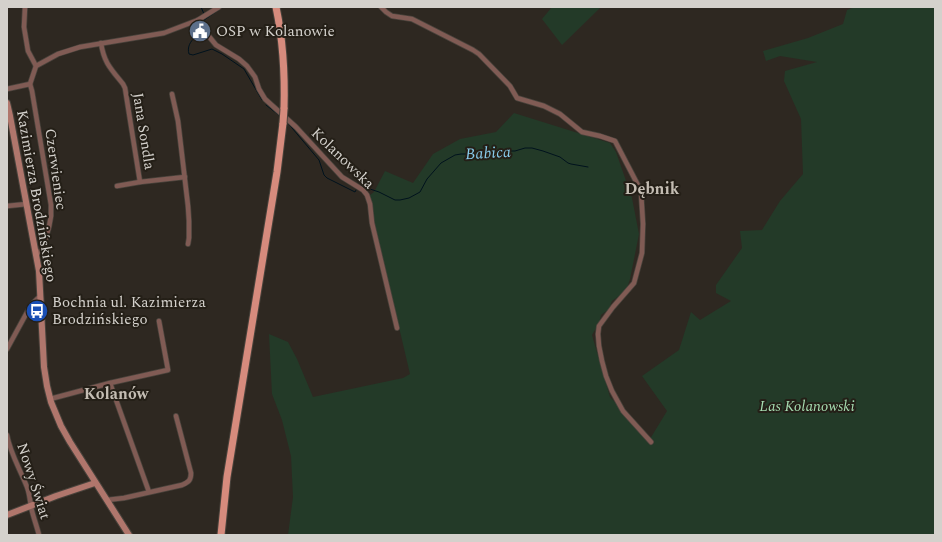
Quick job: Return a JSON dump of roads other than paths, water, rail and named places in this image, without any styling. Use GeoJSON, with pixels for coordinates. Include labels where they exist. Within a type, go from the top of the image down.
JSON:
{"type":"FeatureCollection","features":[{"type":"Feature","properties":{"kind":"main road"},"geometry":{"type":"LineString","coordinates":[[221,535],[227,477],[278,172],[283,123],[284,91],[283,55],[276,7]]}},
{"type":"Feature","properties":{"kind":"main road","name":"Kazimierza Brodzińskiego"},"geometry":{"type":"LineString","coordinates":[[7,103],[37,254],[41,298],[44,367],[50,399],[61,426],[95,483],[129,535]]}},
{"type":"Feature","properties":{"kind":"main road"},"geometry":{"type":"LineString","coordinates":[[7,515],[95,483]]}},
{"type":"Feature","properties":{"kind":"street"},"geometry":{"type":"LineString","coordinates":[[25,7],[24,27],[28,51],[36,66]]}},
{"type":"Feature","properties":{"kind":"street"},"geometry":{"type":"LineString","coordinates":[[7,89],[30,84],[36,66],[58,54],[80,47],[164,33],[198,20],[219,7]]}},
{"type":"Feature","properties":{"kind":"street"},"geometry":{"type":"LineString","coordinates":[[381,7],[392,16],[412,19],[479,54],[510,86],[517,98],[544,106],[560,114],[582,132],[615,141],[641,191],[643,224],[642,253],[634,283],[599,326],[599,346],[606,376],[612,391],[623,410],[651,442]]}},
{"type":"Feature","properties":{"kind":"street","name":"Kolanowska"},"geometry":{"type":"LineString","coordinates":[[198,20],[216,45],[247,66],[255,77],[259,89],[265,99],[296,127],[342,177],[363,190],[367,195],[372,223],[397,328]]}},
{"type":"Feature","properties":{"kind":"street","name":"Jana Sondla"},"geometry":{"type":"LineString","coordinates":[[101,43],[102,54],[105,62],[125,88],[140,182]]}},
{"type":"Feature","properties":{"kind":"street","name":"Czerwieniec"},"geometry":{"type":"LineString","coordinates":[[30,84],[51,205],[49,227],[43,248],[37,254]]}},
{"type":"Feature","properties":{"kind":"street"},"geometry":{"type":"LineString","coordinates":[[172,94],[178,122],[185,177],[189,221],[188,244]]}},
{"type":"Feature","properties":{"kind":"street"},"geometry":{"type":"LineString","coordinates":[[117,186],[185,177]]}},
{"type":"Feature","properties":{"kind":"street"},"geometry":{"type":"LineString","coordinates":[[7,206],[27,204]]}},
{"type":"Feature","properties":{"kind":"street"},"geometry":{"type":"LineString","coordinates":[[7,349],[32,305],[38,298],[41,298]]}},
{"type":"Feature","properties":{"kind":"street"},"geometry":{"type":"LineString","coordinates":[[50,399],[110,383],[168,370],[159,322]]}},
{"type":"Feature","properties":{"kind":"street"},"geometry":{"type":"LineString","coordinates":[[110,383],[149,492]]}},
{"type":"Feature","properties":{"kind":"street"},"geometry":{"type":"LineString","coordinates":[[107,500],[124,498],[182,485],[188,482],[191,478],[191,473],[176,416]]}},
{"type":"Feature","properties":{"kind":"street","name":"Nowy Świat"},"geometry":{"type":"LineString","coordinates":[[7,435],[8,446],[11,448],[26,486],[39,535]]}},
{"type":"Feature","properties":{"kind":"waterway","name":"Babica"},"geometry":{"type":"LineString","coordinates":[[201,7],[204,14]]}},
{"type":"Feature","properties":{"kind":"waterway"},"geometry":{"type":"LineString","coordinates":[[207,29],[204,20],[223,7]]}},
{"type":"Feature","properties":{"kind":"waterway","name":"Babica"},"geometry":{"type":"LineString","coordinates":[[195,37],[189,45],[189,54],[193,55],[212,49],[222,54],[244,69],[262,100]]}},
{"type":"Feature","properties":{"kind":"waterway","name":"Babica"},"geometry":{"type":"LineString","coordinates":[[266,105],[280,116]]}},
{"type":"Feature","properties":{"kind":"waterway","name":"Babica"},"geometry":{"type":"LineString","coordinates":[[287,122],[319,160],[324,175],[327,178],[355,192],[356,190]]}},
{"type":"Feature","properties":{"kind":"waterway","name":"Babica"},"geometry":{"type":"LineString","coordinates":[[361,186],[379,192],[395,200],[409,198],[420,192],[427,179],[441,163],[455,155],[481,150],[515,151],[525,148],[532,148],[560,157],[568,163],[588,167]]}},
{"type":"Feature","properties":{"kind":"place","name":"OSP w Kolanowie"},"geometry":{"type":"Point","coordinates":[200,31]}},
{"type":"Feature","properties":{"kind":"place","name":"Bochnia ul. Kazimierza Brodzińskiego"},"geometry":{"type":"Point","coordinates":[37,311]}},
{"type":"Feature","properties":{"kind":"district","name":"Dębnik"},"geometry":{"type":"Point","coordinates":[652,188]}},
{"type":"Feature","properties":{"kind":"district","name":"Kolanów"},"geometry":{"type":"Point","coordinates":[116,393]}},
{"type":"Feature","properties":{"kind":"park label","name":"Las Kolanowski"},"geometry":{"type":"Point","coordinates":[807,406]}}]}
